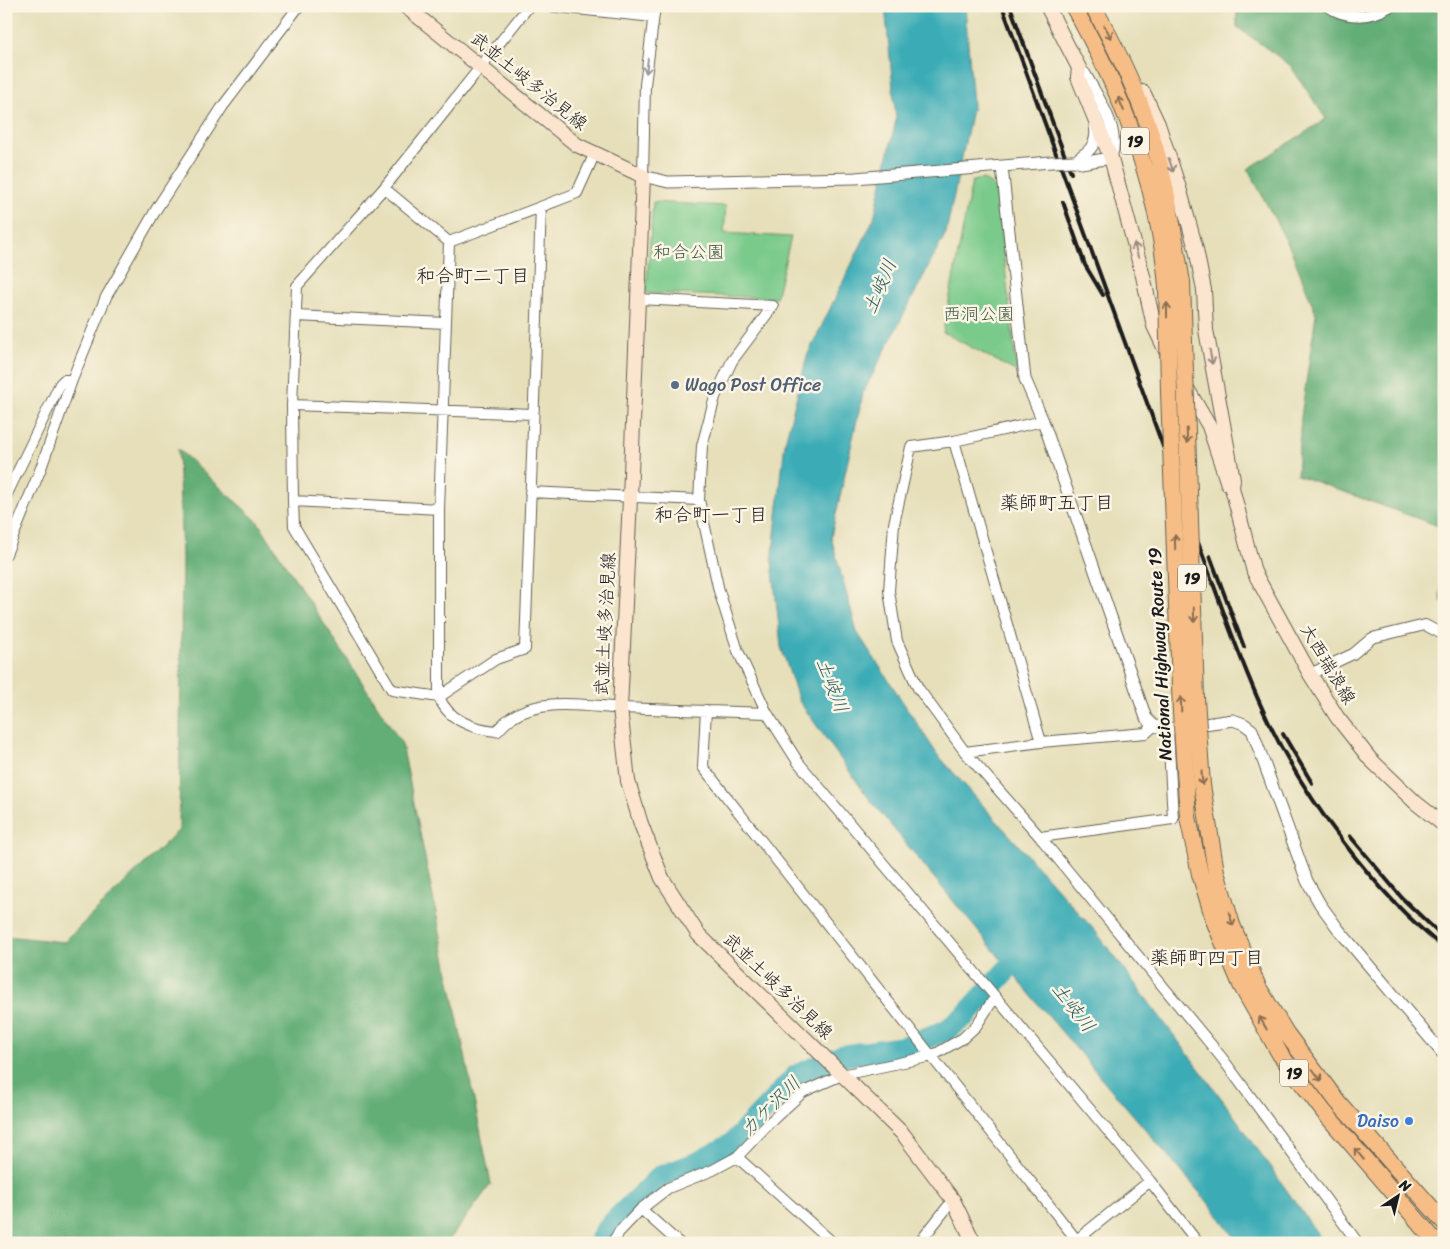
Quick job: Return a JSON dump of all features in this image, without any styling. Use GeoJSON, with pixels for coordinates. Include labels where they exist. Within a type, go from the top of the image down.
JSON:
{"type":"FeatureCollection","features":[{"type":"Feature","properties":{"kind":"highway","name":"National Highway Route 19"},"geometry":{"type":"LineString","coordinates":[[1073,6],[1110,78],[1130,126],[1145,170],[1164,253],[1175,284]]}},
{"type":"Feature","properties":{"kind":"highway","name":"National Highway Route 19"},"geometry":{"type":"LineString","coordinates":[[1094,6],[1122,58],[1145,115],[1171,216],[1196,698],[1208,873],[1215,923],[1241,985],[1280,1054],[1324,1112],[1437,1243]]}},
{"type":"Feature","properties":{"kind":"highway","name":"National Highway Route 19"},"geometry":{"type":"LineString","coordinates":[[1208,873],[1258,987],[1286,1032],[1337,1101],[1444,1222]]}},
{"type":"Feature","properties":{"kind":"main road"},"geometry":{"type":"LineString","coordinates":[[1047,6],[1079,68],[1078,77],[1110,158],[1143,276],[1154,326],[1209,426],[1226,482],[1232,488]]}},
{"type":"Feature","properties":{"kind":"main road","name":"武並土岐多治見線"},"geometry":{"type":"LineString","coordinates":[[414,9],[576,145],[643,176],[620,708],[628,781],[641,824],[662,878],[698,934],[903,1134],[953,1200],[974,1243]]}},
{"type":"Feature","properties":{"kind":"main road"},"geometry":{"type":"LineString","coordinates":[[1122,58],[1137,79],[1158,124],[1179,188],[1196,250],[1204,290],[1206,330],[1233,479],[1232,488]]}},
{"type":"Feature","properties":{"kind":"main road"},"geometry":{"type":"LineString","coordinates":[[1165,348],[1175,350],[1204,340],[1206,330]]}},
{"type":"Feature","properties":{"kind":"main road","name":"大西瑞浪線"},"geometry":{"type":"LineString","coordinates":[[1232,488],[1254,572],[1310,674],[1337,717],[1370,758],[1416,803],[1444,825]]}},
{"type":"Feature","properties":{"kind":"street"},"geometry":{"type":"LineString","coordinates":[[6,554],[42,468],[72,380],[106,297],[157,208],[223,106],[299,6]]}},
{"type":"Feature","properties":{"kind":"street"},"geometry":{"type":"LineString","coordinates":[[529,6],[384,188],[297,286],[292,405],[294,526],[392,690],[439,697],[496,659],[525,649],[541,207]]}},
{"type":"Feature","properties":{"kind":"street"},"geometry":{"type":"LineString","coordinates":[[548,6],[654,17]]}},
{"type":"Feature","properties":{"kind":"street"},"geometry":{"type":"LineString","coordinates":[[655,6],[645,85],[643,176],[668,182],[855,178],[977,170],[1051,162],[1075,161],[1082,164],[1110,158],[1114,149],[1114,137],[1109,120],[1085,74],[1079,68]]}},
{"type":"Feature","properties":{"kind":"street"},"geometry":{"type":"LineString","coordinates":[[1327,6],[1355,16],[1367,16],[1381,12],[1391,6]]}},
{"type":"Feature","properties":{"kind":"street"},"geometry":{"type":"LineString","coordinates":[[1075,161],[1090,149],[1097,137],[1094,116]]}},
{"type":"Feature","properties":{"kind":"street"},"geometry":{"type":"LineString","coordinates":[[449,242],[577,193],[595,153]]}},
{"type":"Feature","properties":{"kind":"street"},"geometry":{"type":"LineString","coordinates":[[1002,167],[1025,379],[1043,421],[1146,718],[1154,726],[1168,729],[1233,720],[1244,724],[1252,730],[1307,881],[1320,904],[1339,930],[1444,1054]]}},
{"type":"Feature","properties":{"kind":"street"},"geometry":{"type":"LineString","coordinates":[[384,188],[449,242]]}},
{"type":"Feature","properties":{"kind":"street"},"geometry":{"type":"LineString","coordinates":[[449,242],[439,509],[439,697],[443,707],[463,723],[480,730],[497,731],[511,718],[547,704],[767,713]]}},
{"type":"Feature","properties":{"kind":"street"},"geometry":{"type":"LineString","coordinates":[[638,298],[773,306],[757,330],[732,361],[715,397],[702,446],[699,500],[719,592],[738,651],[767,713],[798,762],[1150,1181],[1198,1243]]}},
{"type":"Feature","properties":{"kind":"street"},"geometry":{"type":"LineString","coordinates":[[296,316],[446,323]]}},
{"type":"Feature","properties":{"kind":"street"},"geometry":{"type":"LineString","coordinates":[[6,496],[60,384],[64,380],[72,380]]}},
{"type":"Feature","properties":{"kind":"street"},"geometry":{"type":"LineString","coordinates":[[292,405],[533,414]]}},
{"type":"Feature","properties":{"kind":"street"},"geometry":{"type":"LineString","coordinates":[[1043,421],[954,441],[911,447],[894,524],[889,591],[897,641],[918,688],[965,752],[1040,837],[1222,1058],[1358,1243]]}},
{"type":"Feature","properties":{"kind":"street"},"geometry":{"type":"LineString","coordinates":[[954,441],[1041,742]]}},
{"type":"Feature","properties":{"kind":"street"},"geometry":{"type":"LineString","coordinates":[[530,492],[699,500]]}},
{"type":"Feature","properties":{"kind":"street"},"geometry":{"type":"LineString","coordinates":[[293,501],[439,509]]}},
{"type":"Feature","properties":{"kind":"street"},"geometry":{"type":"LineString","coordinates":[[1310,674],[1353,654],[1372,638],[1425,625],[1444,635]]}},
{"type":"Feature","properties":{"kind":"street"},"geometry":{"type":"LineString","coordinates":[[706,710],[703,766],[1076,1242],[1150,1181]]}},
{"type":"Feature","properties":{"kind":"street"},"geometry":{"type":"LineString","coordinates":[[965,752],[1041,742],[1146,733],[1154,726]]}},
{"type":"Feature","properties":{"kind":"street"},"geometry":{"type":"LineString","coordinates":[[1040,837],[1173,819],[1168,729]]}},
{"type":"Feature","properties":{"kind":"street"},"geometry":{"type":"LineString","coordinates":[[612,1243],[619,1232],[641,1209],[668,1188],[713,1170],[736,1157],[803,1092],[842,1075],[932,1056],[963,1038],[976,1026],[995,997]]}},
{"type":"Feature","properties":{"kind":"street"},"geometry":{"type":"LineString","coordinates":[[736,1157],[833,1243]]}},
{"type":"Feature","properties":{"kind":"street"},"geometry":{"type":"LineString","coordinates":[[919,1243],[953,1200]]}},
{"type":"Feature","properties":{"kind":"street"},"geometry":{"type":"LineString","coordinates":[[641,1209],[679,1243]]}},
{"type":"Feature","properties":{"kind":"green space"},"geometry":{"type":"Polygon","coordinates":[[[1237,6],[1444,6],[1444,528],[1297,475],[1301,417],[1316,314],[1291,250],[1248,169],[1326,119],[1290,65],[1237,27],[1237,6]]]}},
{"type":"Feature","properties":{"kind":"green space","name":"西洞公園"},"geometry":{"type":"Polygon","coordinates":[[[983,179],[996,188],[1017,372],[943,332],[972,181],[983,179]]]}},
{"type":"Feature","properties":{"kind":"green space","name":"和合公園"},"geometry":{"type":"Polygon","coordinates":[[[653,202],[726,206],[724,233],[791,237],[776,298],[646,293],[653,202]]]}},
{"type":"Feature","properties":{"kind":"green space"},"geometry":{"type":"Polygon","coordinates":[[[178,449],[258,522],[402,744],[491,1184],[447,1243],[6,1243],[6,936],[64,942],[179,830],[182,557],[178,449]]]}},
{"type":"Feature","properties":{"kind":"green space"},"geometry":{"type":"Polygon","coordinates":[[[1444,532],[1444,604],[1440,599],[1444,532]]]}},
{"type":"Feature","properties":{"kind":"water","name":"土岐川"},"geometry":{"type":"Polygon","coordinates":[[[885,6],[965,6],[973,105],[946,233],[863,393],[831,537],[857,632],[937,754],[1096,932],[1225,1103],[1324,1243],[1239,1243],[1211,1206],[1038,1004],[870,800],[799,701],[781,647],[772,561],[785,442],[807,356],[874,218],[896,120],[885,6]]]}},
{"type":"Feature","properties":{"kind":"waterway","name":"カケ沢川"},"geometry":{"type":"LineString","coordinates":[[599,1243],[607,1228],[659,1177],[699,1162],[732,1144],[797,1075],[841,1056],[903,1047],[947,1030],[965,1016],[1027,948]]}},
{"type":"Feature","properties":{"kind":"railway"},"geometry":{"type":"LineString","coordinates":[[1002,6],[1227,622],[1261,707],[1283,751],[1344,844],[1393,901],[1444,948]]}},
{"type":"Feature","properties":{"kind":"railway"},"geometry":{"type":"LineString","coordinates":[[1010,6],[1071,173]]}},
{"type":"Feature","properties":{"kind":"railway"},"geometry":{"type":"LineString","coordinates":[[1063,202],[1085,265],[1103,295]]}},
{"type":"Feature","properties":{"kind":"railway"},"geometry":{"type":"LineString","coordinates":[[1210,556],[1244,647]]}},
{"type":"Feature","properties":{"kind":"railway"},"geometry":{"type":"LineString","coordinates":[[1283,734],[1312,783]]}},
{"type":"Feature","properties":{"kind":"railway"},"geometry":{"type":"LineString","coordinates":[[1350,836],[1402,898],[1444,938]]}},
{"type":"Feature","properties":{"kind":"place","name":"Wago Post Office"},"geometry":{"type":"Point","coordinates":[675,385]}},
{"type":"Feature","properties":{"kind":"place","name":"Daiso"},"geometry":{"type":"Point","coordinates":[1409,1121]}},
{"type":"Feature","properties":{"kind":"district","name":"和合町二丁目"},"geometry":{"type":"Point","coordinates":[473,275]}},
{"type":"Feature","properties":{"kind":"district","name":"薬師町五丁目"},"geometry":{"type":"Point","coordinates":[1057,502]}},
{"type":"Feature","properties":{"kind":"district","name":"和合町一丁目"},"geometry":{"type":"Point","coordinates":[711,514]}},
{"type":"Feature","properties":{"kind":"district","name":"薬師町四丁目"},"geometry":{"type":"Point","coordinates":[1207,957]}}]}
